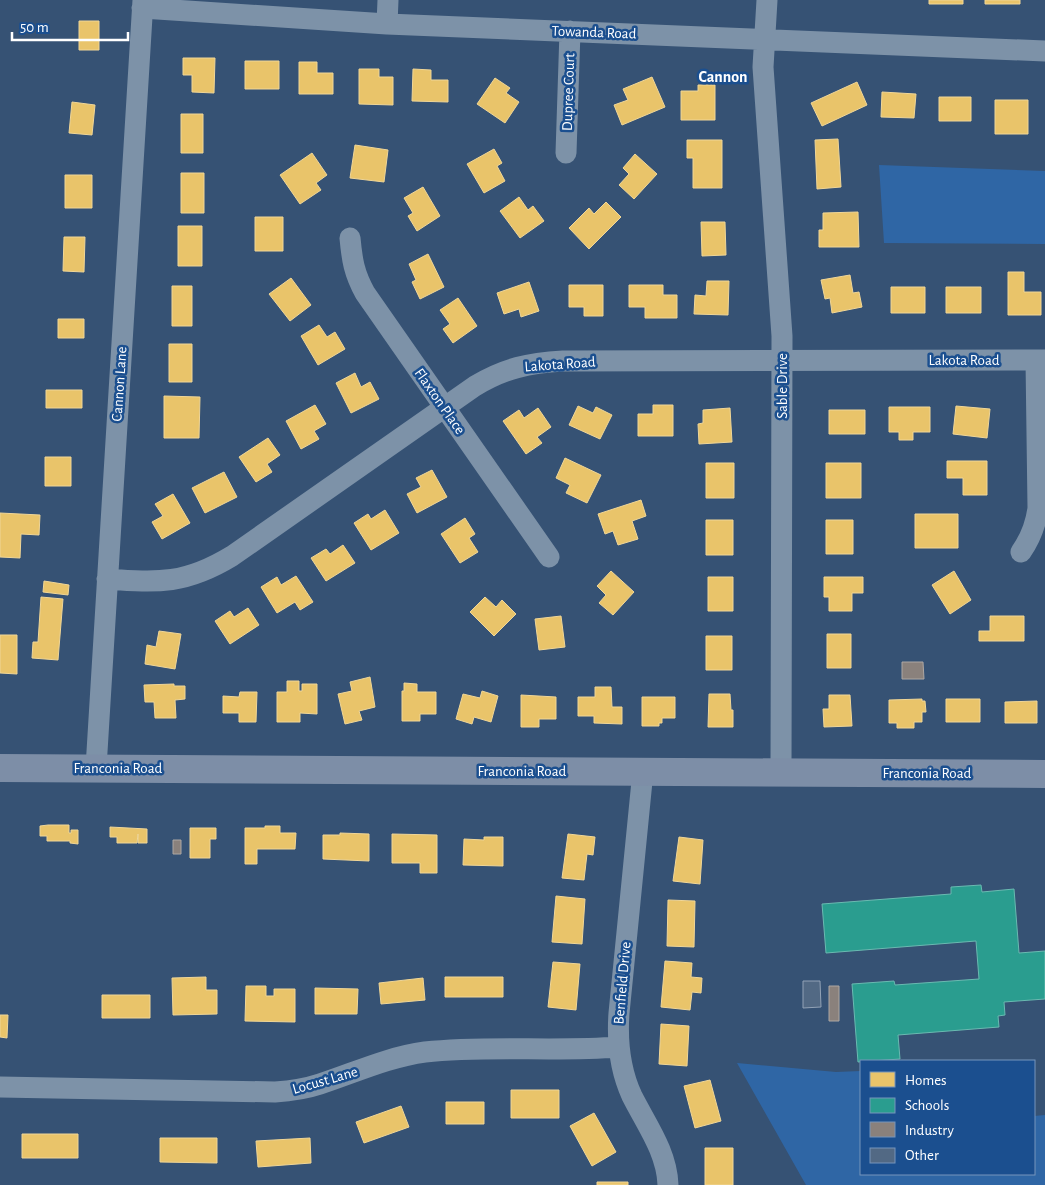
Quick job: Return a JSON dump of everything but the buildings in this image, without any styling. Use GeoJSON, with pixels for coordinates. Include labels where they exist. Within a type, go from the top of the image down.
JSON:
{"type":"FeatureCollection","features":[{"type":"Feature","properties":{"kind":"main road","name":"Franconia Road"},"geometry":{"type":"LineString","coordinates":[[0,768],[1045,774]]}},
{"type":"Feature","properties":{"kind":"street"},"geometry":{"type":"LineString","coordinates":[[387,24],[388,0]]}},
{"type":"Feature","properties":{"kind":"street","name":"Sable Drive"},"geometry":{"type":"LineString","coordinates":[[767,0],[763,67],[779,272],[782,360],[781,772]]}},
{"type":"Feature","properties":{"kind":"street","name":"Towanda Road"},"geometry":{"type":"LineString","coordinates":[[143,4],[387,24],[1045,51]]}},
{"type":"Feature","properties":{"kind":"street","name":"Cannon Lane"},"geometry":{"type":"LineString","coordinates":[[96,768],[143,4]]}},
{"type":"Feature","properties":{"kind":"street","name":"Dupree Court"},"geometry":{"type":"LineString","coordinates":[[566,153],[570,31]]}},
{"type":"Feature","properties":{"kind":"street","name":"Flaxton Place"},"geometry":{"type":"LineString","coordinates":[[350,238],[352,264],[356,278],[364,293],[549,557]]}},
{"type":"Feature","properties":{"kind":"street"},"geometry":{"type":"LineString","coordinates":[[1020,552],[1029,540],[1038,508],[1040,360]]}},
{"type":"Feature","properties":{"kind":"street","name":"Lakota Road"},"geometry":{"type":"LineString","coordinates":[[107,579],[143,582],[166,581],[193,576],[216,566],[492,376],[522,365],[563,361],[1040,360]]}},
{"type":"Feature","properties":{"kind":"street","name":"Benfield Drive"},"geometry":{"type":"LineString","coordinates":[[643,771],[619,1013],[618,1047],[631,1094],[656,1142],[664,1162],[668,1185]]}},
{"type":"Feature","properties":{"kind":"street","name":"Locust Lane"},"geometry":{"type":"LineString","coordinates":[[0,1087],[275,1092],[318,1085],[390,1060],[425,1052],[618,1047]]}},
{"type":"Feature","properties":{"kind":"shaded area"},"geometry":{"type":"Polygon","coordinates":[[[879,165],[1045,171],[1045,244],[884,243],[879,165]]]}},
{"type":"Feature","properties":{"kind":"shaded area"},"geometry":{"type":"Polygon","coordinates":[[[737,1063],[836,1072],[860,1071],[860,1175],[1035,1175],[1035,1116],[1045,1115],[1045,1185],[806,1185],[737,1063]]]}},
{"type":"Feature","properties":{"kind":"district","name":"Cannon"},"geometry":{"type":"Point","coordinates":[723,76]}}]}
